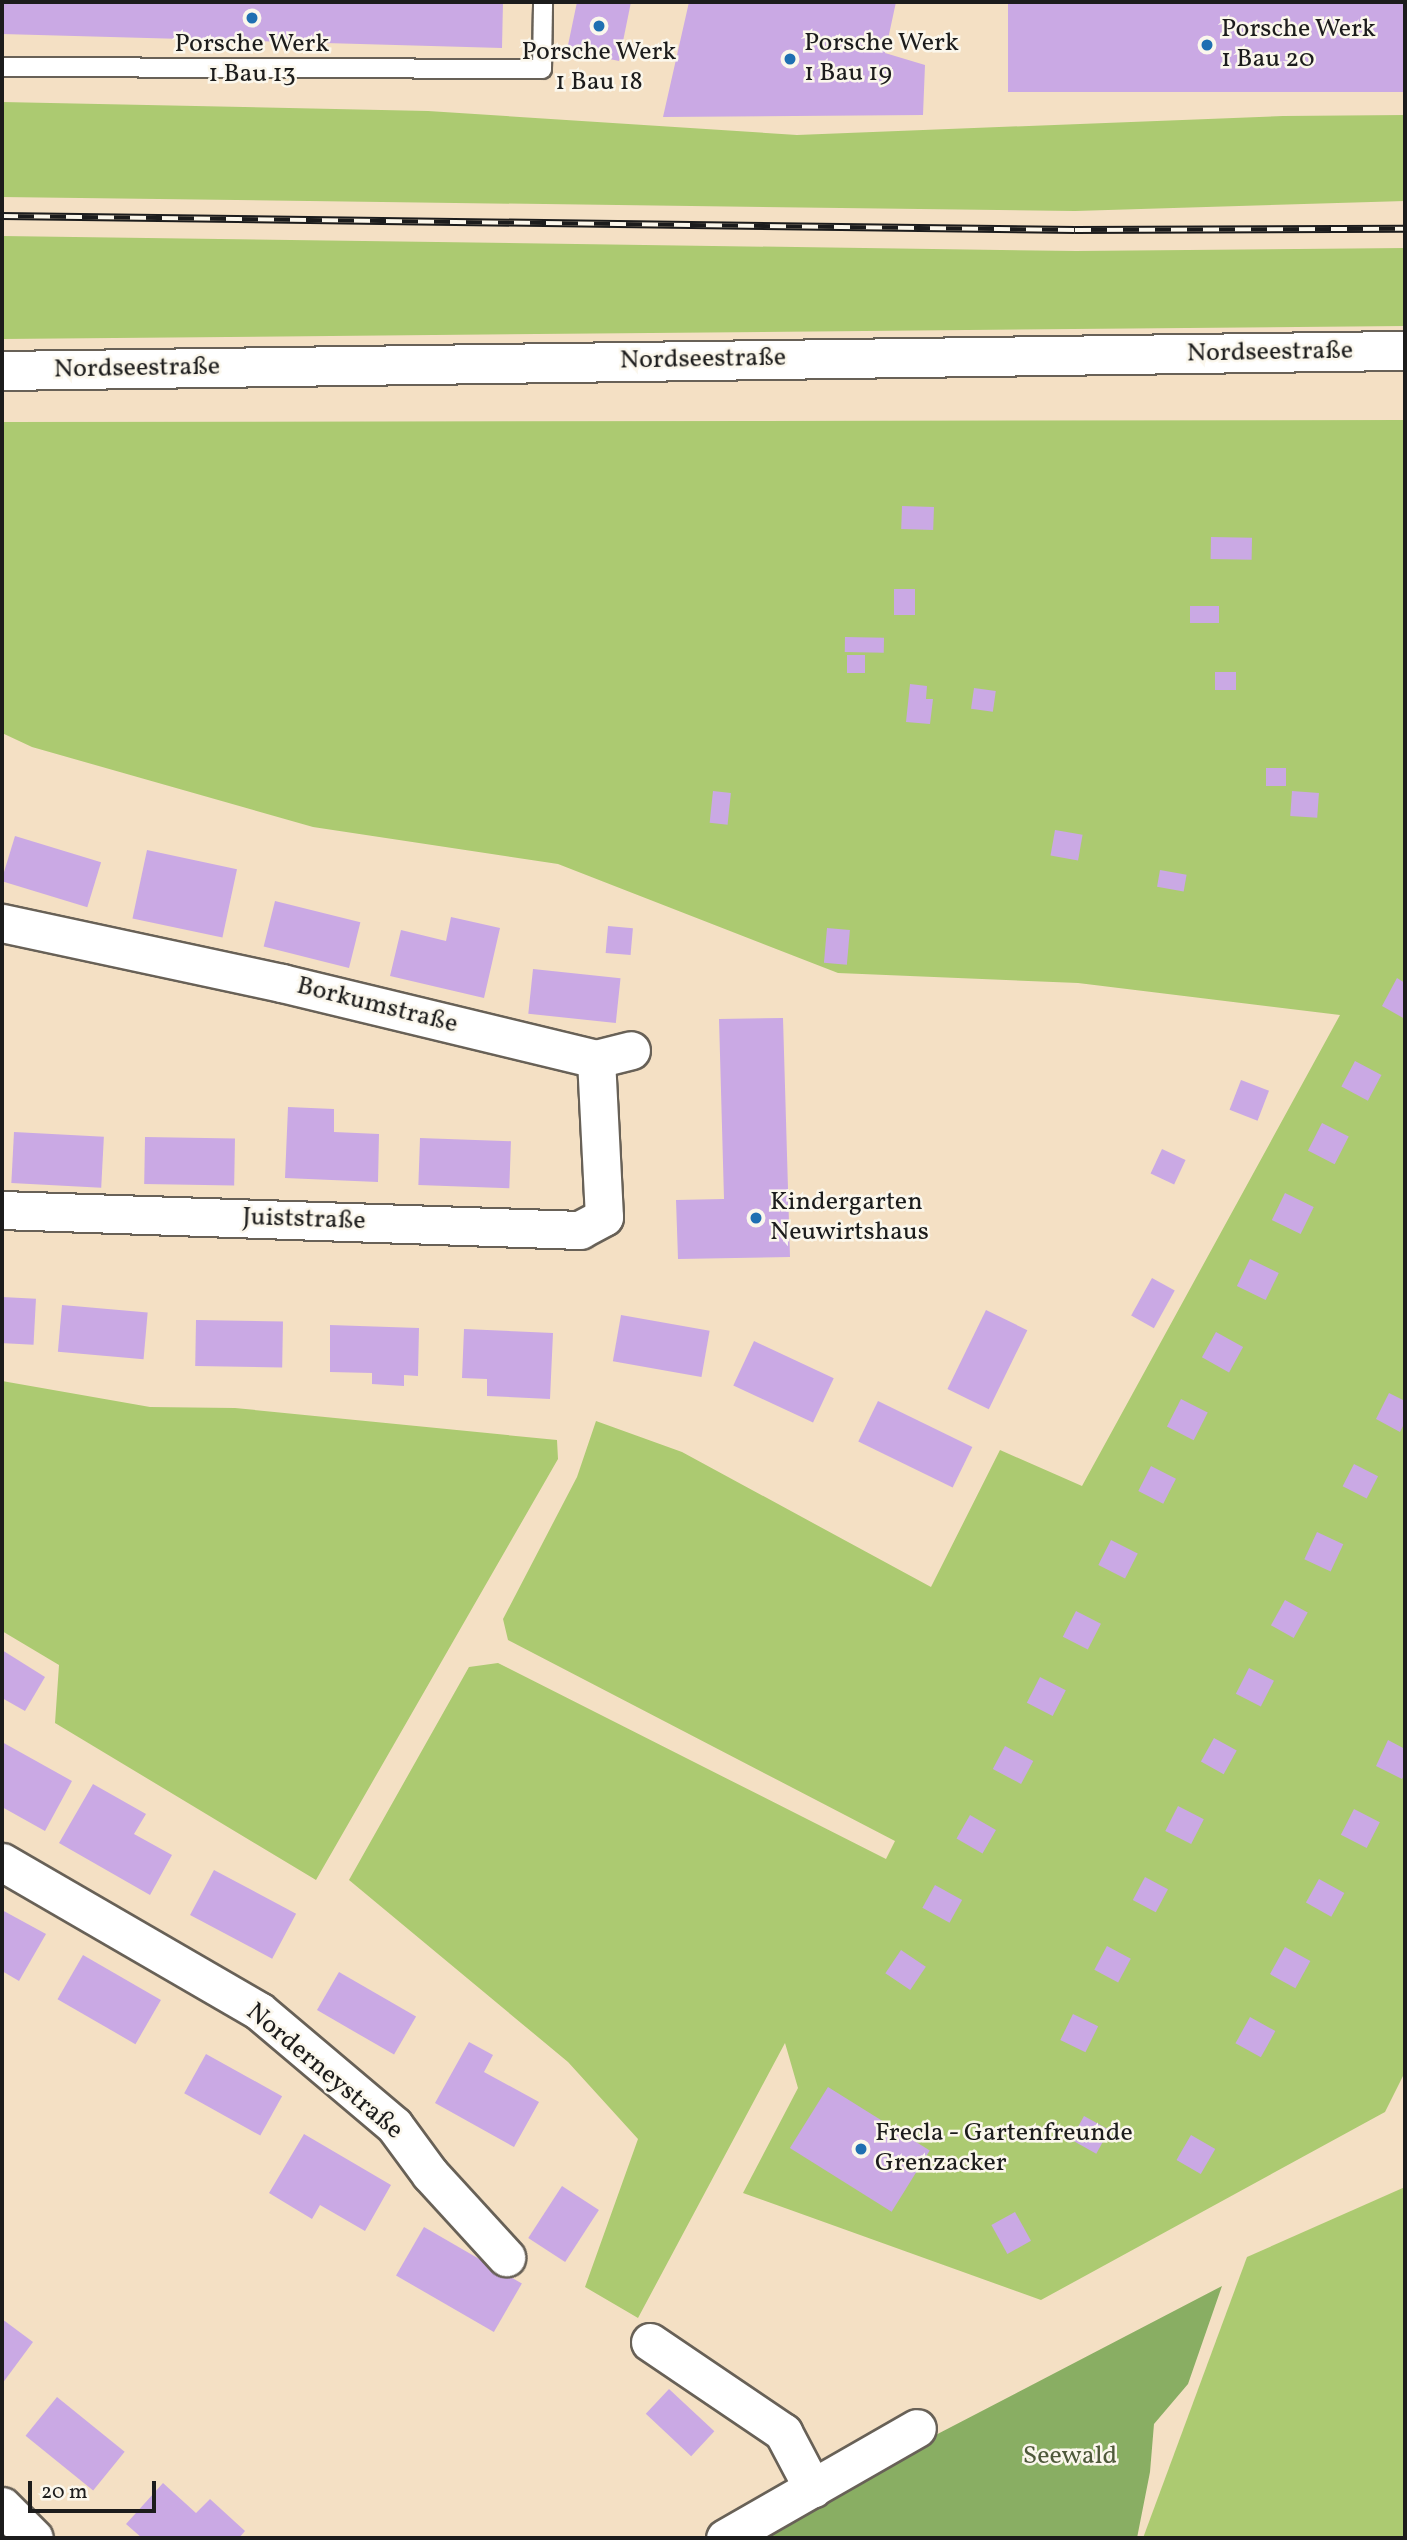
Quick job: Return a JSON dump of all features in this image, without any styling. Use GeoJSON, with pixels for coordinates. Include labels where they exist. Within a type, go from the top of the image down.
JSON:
{"type":"FeatureCollection","features":[{"type":"Feature","properties":{"kind":"main road","name":"Nordseestraße"},"geometry":{"type":"LineString","coordinates":[[2,371],[1405,351]]}},
{"type":"Feature","properties":{"kind":"street","name":"Borkumstraße"},"geometry":{"type":"LineString","coordinates":[[2,923],[614,1054],[604,1217]]}},
{"type":"Feature","properties":{"kind":"street","name":"Juiststraße"},"geometry":{"type":"LineString","coordinates":[[2,1210],[580,1230],[604,1217]]}},
{"type":"Feature","properties":{"kind":"street","name":"Norderneystraße"},"geometry":{"type":"LineString","coordinates":[[2,1862],[259,2011],[394,2125],[430,2174],[506,2257]]}},
{"type":"Feature","properties":{"kind":"street"},"geometry":{"type":"LineString","coordinates":[[650,2342],[783,2432],[813,2489]]}},
{"type":"Feature","properties":{"kind":"street"},"geometry":{"type":"LineString","coordinates":[[725,2538],[917,2428]]}},
{"type":"Feature","properties":{"kind":"street"},"geometry":{"type":"LineString","coordinates":[[2,2506],[34,2538]]}},
{"type":"Feature","properties":{"kind":"lane"},"geometry":{"type":"LineString","coordinates":[[2,67],[542,69],[543,2]]}},
{"type":"Feature","properties":{"kind":"green space"},"geometry":{"type":"Polygon","coordinates":[[[2,102],[428,111],[797,135],[1283,116],[1405,115],[1405,201],[1075,211],[2,197],[2,102]]]}},
{"type":"Feature","properties":{"kind":"green space"},"geometry":{"type":"Polygon","coordinates":[[[2,236],[1076,251],[1405,248],[1405,326],[2,339],[2,236]]]}},
{"type":"Feature","properties":{"kind":"green space"},"geometry":{"type":"Polygon","coordinates":[[[1405,420],[1405,2072],[1385,2112],[1041,2300],[743,2193],[798,2088],[785,2043],[638,2318],[585,2287],[638,2139],[568,2062],[349,1880],[469,1667],[498,1663],[886,1859],[895,1841],[508,1640],[503,1619],[577,1477],[596,1421],[682,1452],[931,1587],[1000,1450],[1082,1486],[1340,1015],[1078,983],[838,973],[558,864],[313,827],[32,747],[2,733],[2,422],[1405,420]]]}},
{"type":"Feature","properties":{"kind":"green space"},"geometry":{"type":"Polygon","coordinates":[[[2,1381],[150,1407],[235,1408],[557,1440],[558,1459],[316,1880],[55,1723],[59,1665],[2,1631],[2,1381]]]}},
{"type":"Feature","properties":{"kind":"green space"},"geometry":{"type":"Polygon","coordinates":[[[1405,2187],[1405,2538],[1143,2538],[1247,2257],[1405,2187]]]}},
{"type":"Feature","properties":{"kind":"green space","name":"Seewald"},"geometry":{"type":"Polygon","coordinates":[[[1222,2286],[1188,2384],[1154,2424],[1150,2472],[1137,2538],[755,2538],[926,2440],[1222,2286]]]}},
{"type":"Feature","properties":{"kind":"building","name":"Porsche Werk 1 Bau 13"},"geometry":{"type":"Polygon","coordinates":[[[2,2],[503,2],[502,48],[2,34],[2,2]]]}},
{"type":"Feature","properties":{"kind":"building","name":"Porsche Werk 1 Bau 18"},"geometry":{"type":"Polygon","coordinates":[[[577,2],[631,2],[619,61],[567,50],[577,2]]]}},
{"type":"Feature","properties":{"kind":"building","name":"Porsche Werk 1 Bau 19"},"geometry":{"type":"Polygon","coordinates":[[[689,2],[896,2],[885,53],[925,65],[923,115],[663,117],[689,2]]]}},
{"type":"Feature","properties":{"kind":"building","name":"Porsche Werk 1 Bau 20"},"geometry":{"type":"Polygon","coordinates":[[[1008,2],[1405,2],[1405,92],[1008,92],[1008,2]]]}},
{"type":"Feature","properties":{"kind":"building"},"geometry":{"type":"Polygon","coordinates":[[[902,506],[934,507],[933,530],[901,529],[902,506]]]}},
{"type":"Feature","properties":{"kind":"building"},"geometry":{"type":"Polygon","coordinates":[[[1211,537],[1252,538],[1252,560],[1211,559],[1211,537]]]}},
{"type":"Feature","properties":{"kind":"building"},"geometry":{"type":"Polygon","coordinates":[[[894,589],[915,589],[915,615],[894,615],[894,589]]]}},
{"type":"Feature","properties":{"kind":"building"},"geometry":{"type":"Polygon","coordinates":[[[1190,606],[1219,606],[1219,623],[1190,623],[1190,606]]]}},
{"type":"Feature","properties":{"kind":"building"},"geometry":{"type":"Polygon","coordinates":[[[845,637],[884,638],[884,653],[845,652],[845,637]]]}},
{"type":"Feature","properties":{"kind":"building"},"geometry":{"type":"Polygon","coordinates":[[[847,655],[865,655],[865,673],[847,673],[847,655]]]}},
{"type":"Feature","properties":{"kind":"building"},"geometry":{"type":"Polygon","coordinates":[[[1215,672],[1236,672],[1236,690],[1215,690],[1215,672]]]}},
{"type":"Feature","properties":{"kind":"building"},"geometry":{"type":"Polygon","coordinates":[[[910,684],[927,686],[926,699],[933,699],[930,724],[906,722],[910,684]]]}},
{"type":"Feature","properties":{"kind":"building"},"geometry":{"type":"Polygon","coordinates":[[[974,688],[996,691],[993,712],[971,709],[974,688]]]}},
{"type":"Feature","properties":{"kind":"building"},"geometry":{"type":"Polygon","coordinates":[[[1266,768],[1286,768],[1286,786],[1266,786],[1266,768]]]}},
{"type":"Feature","properties":{"kind":"building"},"geometry":{"type":"Polygon","coordinates":[[[713,791],[731,793],[728,825],[710,823],[713,791]]]}},
{"type":"Feature","properties":{"kind":"building"},"geometry":{"type":"Polygon","coordinates":[[[1292,791],[1319,793],[1317,818],[1290,816],[1292,791]]]}},
{"type":"Feature","properties":{"kind":"building"},"geometry":{"type":"Polygon","coordinates":[[[1055,830],[1083,835],[1078,860],[1050,856],[1055,830]]]}},
{"type":"Feature","properties":{"kind":"building"},"geometry":{"type":"Polygon","coordinates":[[[15,836],[101,862],[87,907],[2,881],[15,836]]]}},
{"type":"Feature","properties":{"kind":"building"},"geometry":{"type":"Polygon","coordinates":[[[147,850],[237,869],[222,938],[132,918],[147,850]]]}},
{"type":"Feature","properties":{"kind":"building"},"geometry":{"type":"Polygon","coordinates":[[[1160,870],[1187,875],[1184,891],[1157,887],[1160,870]]]}},
{"type":"Feature","properties":{"kind":"building"},"geometry":{"type":"Polygon","coordinates":[[[275,901],[360,922],[349,968],[264,947],[275,901]]]}},
{"type":"Feature","properties":{"kind":"building"},"geometry":{"type":"Polygon","coordinates":[[[451,917],[500,928],[484,998],[390,976],[401,930],[446,941],[451,917]]]}},
{"type":"Feature","properties":{"kind":"building"},"geometry":{"type":"Polygon","coordinates":[[[608,926],[633,928],[631,955],[606,953],[608,926]]]}},
{"type":"Feature","properties":{"kind":"building"},"geometry":{"type":"Polygon","coordinates":[[[827,928],[850,930],[847,965],[824,963],[827,928]]]}},
{"type":"Feature","properties":{"kind":"building"},"geometry":{"type":"Polygon","coordinates":[[[533,969],[621,978],[616,1023],[528,1014],[533,969]]]}},
{"type":"Feature","properties":{"kind":"building"},"geometry":{"type":"Polygon","coordinates":[[[1397,978],[1405,983],[1405,1019],[1382,1006],[1397,978]]]}},
{"type":"Feature","properties":{"kind":"building"},"geometry":{"type":"Polygon","coordinates":[[[783,1018],[790,1257],[678,1259],[676,1200],[724,1199],[719,1019],[783,1018]]]}},
{"type":"Feature","properties":{"kind":"building"},"geometry":{"type":"Polygon","coordinates":[[[1355,1061],[1381,1075],[1368,1101],[1341,1087],[1355,1061]]]}},
{"type":"Feature","properties":{"kind":"building"},"geometry":{"type":"Polygon","coordinates":[[[1241,1080],[1269,1091],[1258,1121],[1230,1110],[1241,1080]]]}},
{"type":"Feature","properties":{"kind":"building"},"geometry":{"type":"Polygon","coordinates":[[[288,1107],[334,1109],[334,1132],[379,1134],[378,1182],[285,1178],[288,1107]]]}},
{"type":"Feature","properties":{"kind":"building"},"geometry":{"type":"Polygon","coordinates":[[[1322,1123],[1349,1137],[1335,1164],[1308,1151],[1322,1123]]]}},
{"type":"Feature","properties":{"kind":"building"},"geometry":{"type":"Polygon","coordinates":[[[14,1132],[104,1137],[101,1188],[11,1183],[14,1132]]]}},
{"type":"Feature","properties":{"kind":"building"},"geometry":{"type":"Polygon","coordinates":[[[145,1137],[235,1139],[234,1186],[144,1184],[145,1137]]]}},
{"type":"Feature","properties":{"kind":"building"},"geometry":{"type":"Polygon","coordinates":[[[420,1138],[511,1141],[509,1188],[418,1185],[420,1138]]]}},
{"type":"Feature","properties":{"kind":"building"},"geometry":{"type":"Polygon","coordinates":[[[1162,1149],[1186,1160],[1174,1184],[1151,1173],[1162,1149]]]}},
{"type":"Feature","properties":{"kind":"building"},"geometry":{"type":"Polygon","coordinates":[[[1285,1193],[1314,1207],[1301,1234],[1272,1220],[1285,1193]]]}},
{"type":"Feature","properties":{"kind":"building"},"geometry":{"type":"Polygon","coordinates":[[[1250,1259],[1279,1273],[1266,1300],[1237,1286],[1250,1259]]]}},
{"type":"Feature","properties":{"kind":"building"},"geometry":{"type":"Polygon","coordinates":[[[1152,1278],[1175,1291],[1154,1328],[1131,1316],[1152,1278]]]}},
{"type":"Feature","properties":{"kind":"building"},"geometry":{"type":"Polygon","coordinates":[[[2,1297],[36,1299],[34,1345],[2,1343],[2,1297]]]}},
{"type":"Feature","properties":{"kind":"building"},"geometry":{"type":"Polygon","coordinates":[[[62,1305],[148,1312],[144,1359],[58,1352],[62,1305]]]}},
{"type":"Feature","properties":{"kind":"building"},"geometry":{"type":"Polygon","coordinates":[[[986,1310],[1027,1330],[989,1409],[947,1389],[986,1310]]]}},
{"type":"Feature","properties":{"kind":"building"},"geometry":{"type":"Polygon","coordinates":[[[621,1315],[710,1331],[701,1377],[613,1361],[621,1315]]]}},
{"type":"Feature","properties":{"kind":"building"},"geometry":{"type":"Polygon","coordinates":[[[196,1320],[283,1322],[282,1368],[195,1366],[196,1320]]]}},
{"type":"Feature","properties":{"kind":"building"},"geometry":{"type":"Polygon","coordinates":[[[330,1325],[419,1328],[418,1376],[404,1375],[404,1386],[372,1384],[372,1373],[330,1372],[330,1325]]]}},
{"type":"Feature","properties":{"kind":"building"},"geometry":{"type":"Polygon","coordinates":[[[464,1329],[553,1333],[550,1399],[487,1396],[487,1379],[462,1378],[464,1329]]]}},
{"type":"Feature","properties":{"kind":"building"},"geometry":{"type":"Polygon","coordinates":[[[1216,1332],[1243,1347],[1229,1372],[1202,1357],[1216,1332]]]}},
{"type":"Feature","properties":{"kind":"building"},"geometry":{"type":"Polygon","coordinates":[[[754,1341],[834,1378],[813,1423],[733,1385],[754,1341]]]}},
{"type":"Feature","properties":{"kind":"building"},"geometry":{"type":"Polygon","coordinates":[[[1389,1393],[1405,1401],[1405,1422],[1400,1432],[1376,1419],[1389,1393]]]}},
{"type":"Feature","properties":{"kind":"building"},"geometry":{"type":"Polygon","coordinates":[[[1181,1399],[1208,1413],[1194,1440],[1167,1427],[1181,1399]]]}},
{"type":"Feature","properties":{"kind":"building"},"geometry":{"type":"Polygon","coordinates":[[[878,1401],[972,1447],[953,1487],[858,1441],[878,1401]]]}},
{"type":"Feature","properties":{"kind":"building"},"geometry":{"type":"Polygon","coordinates":[[[1354,1464],[1378,1476],[1367,1499],[1343,1486],[1354,1464]]]}},
{"type":"Feature","properties":{"kind":"building"},"geometry":{"type":"Polygon","coordinates":[[[1151,1466],[1176,1479],[1163,1504],[1138,1491],[1151,1466]]]}},
{"type":"Feature","properties":{"kind":"building"},"geometry":{"type":"Polygon","coordinates":[[[1317,1532],[1343,1544],[1331,1571],[1304,1559],[1317,1532]]]}},
{"type":"Feature","properties":{"kind":"building"},"geometry":{"type":"Polygon","coordinates":[[[1111,1540],[1138,1554],[1125,1579],[1098,1565],[1111,1540]]]}},
{"type":"Feature","properties":{"kind":"building"},"geometry":{"type":"Polygon","coordinates":[[[1285,1600],[1308,1613],[1294,1638],[1271,1625],[1285,1600]]]}},
{"type":"Feature","properties":{"kind":"building"},"geometry":{"type":"Polygon","coordinates":[[[1076,1611],[1101,1624],[1088,1650],[1063,1637],[1076,1611]]]}},
{"type":"Feature","properties":{"kind":"building"},"geometry":{"type":"Polygon","coordinates":[[[2,1650],[45,1677],[25,1711],[2,1698],[2,1650]]]}},
{"type":"Feature","properties":{"kind":"building"},"geometry":{"type":"Polygon","coordinates":[[[1249,1668],[1274,1681],[1261,1707],[1236,1694],[1249,1668]]]}},
{"type":"Feature","properties":{"kind":"building"},"geometry":{"type":"Polygon","coordinates":[[[1040,1677],[1066,1690],[1053,1716],[1027,1703],[1040,1677]]]}},
{"type":"Feature","properties":{"kind":"building"},"geometry":{"type":"Polygon","coordinates":[[[1214,1738],[1237,1751],[1224,1774],[1201,1762],[1214,1738]]]}},
{"type":"Feature","properties":{"kind":"building"},"geometry":{"type":"Polygon","coordinates":[[[1388,1740],[1405,1749],[1405,1773],[1402,1779],[1376,1766],[1388,1740]]]}},
{"type":"Feature","properties":{"kind":"building"},"geometry":{"type":"Polygon","coordinates":[[[2,1742],[72,1781],[45,1831],[2,1807],[2,1742]]]}},
{"type":"Feature","properties":{"kind":"building"},"geometry":{"type":"Polygon","coordinates":[[[1005,1746],[1033,1761],[1021,1784],[993,1769],[1005,1746]]]}},
{"type":"Feature","properties":{"kind":"building"},"geometry":{"type":"Polygon","coordinates":[[[93,1784],[146,1814],[134,1834],[172,1855],[150,1895],[59,1843],[93,1784]]]}},
{"type":"Feature","properties":{"kind":"building"},"geometry":{"type":"Polygon","coordinates":[[[1178,1806],[1204,1819],[1191,1844],[1165,1831],[1178,1806]]]}},
{"type":"Feature","properties":{"kind":"building"},"geometry":{"type":"Polygon","coordinates":[[[1354,1809],[1380,1822],[1367,1848],[1341,1835],[1354,1809]]]}},
{"type":"Feature","properties":{"kind":"building"},"geometry":{"type":"Polygon","coordinates":[[[970,1815],[996,1830],[982,1853],[957,1838],[970,1815]]]}},
{"type":"Feature","properties":{"kind":"building"},"geometry":{"type":"Polygon","coordinates":[[[214,1870],[296,1914],[272,1959],[190,1915],[214,1870]]]}},
{"type":"Feature","properties":{"kind":"building"},"geometry":{"type":"Polygon","coordinates":[[[1145,1877],[1168,1889],[1156,1912],[1133,1900],[1145,1877]]]}},
{"type":"Feature","properties":{"kind":"building"},"geometry":{"type":"Polygon","coordinates":[[[1319,1879],[1344,1893],[1331,1917],[1306,1903],[1319,1879]]]}},
{"type":"Feature","properties":{"kind":"building"},"geometry":{"type":"Polygon","coordinates":[[[935,1885],[962,1900],[950,1923],[922,1908],[935,1885]]]}},
{"type":"Feature","properties":{"kind":"building"},"geometry":{"type":"Polygon","coordinates":[[[2,1910],[46,1934],[19,1981],[2,1971],[2,1910]]]}},
{"type":"Feature","properties":{"kind":"building"},"geometry":{"type":"Polygon","coordinates":[[[1107,1946],[1131,1959],[1118,1983],[1094,1970],[1107,1946]]]}},
{"type":"Feature","properties":{"kind":"building"},"geometry":{"type":"Polygon","coordinates":[[[1285,1947],[1310,1961],[1295,1988],[1270,1974],[1285,1947]]]}},
{"type":"Feature","properties":{"kind":"building"},"geometry":{"type":"Polygon","coordinates":[[[901,1950],[926,1967],[910,1990],[885,1973],[901,1950]]]}},
{"type":"Feature","properties":{"kind":"building"},"geometry":{"type":"Polygon","coordinates":[[[83,1955],[161,2000],[135,2044],[58,1999],[83,1955]]]}},
{"type":"Feature","properties":{"kind":"building"},"geometry":{"type":"Polygon","coordinates":[[[339,1972],[416,2016],[394,2055],[317,2010],[339,1972]]]}},
{"type":"Feature","properties":{"kind":"building"},"geometry":{"type":"Polygon","coordinates":[[[1073,2014],[1098,2026],[1085,2052],[1060,2040],[1073,2014]]]}},
{"type":"Feature","properties":{"kind":"building"},"geometry":{"type":"Polygon","coordinates":[[[1250,2017],[1275,2031],[1261,2057],[1235,2043],[1250,2017]]]}},
{"type":"Feature","properties":{"kind":"building"},"geometry":{"type":"Polygon","coordinates":[[[469,2042],[493,2055],[484,2072],[539,2102],[514,2147],[435,2103],[469,2042]]]}},
{"type":"Feature","properties":{"kind":"building"},"geometry":{"type":"Polygon","coordinates":[[[206,2054],[282,2096],[260,2136],[184,2093],[206,2054]]]}},
{"type":"Feature","properties":{"kind":"building","name":"Frecla - Gartenfreunde Grenzacker"},"geometry":{"type":"Polygon","coordinates":[[[828,2087],[930,2151],[892,2212],[790,2148],[828,2087]]]}},
{"type":"Feature","properties":{"kind":"building"},"geometry":{"type":"Polygon","coordinates":[[[1084,2116],[1109,2130],[1096,2154],[1071,2140],[1084,2116]]]}},
{"type":"Feature","properties":{"kind":"building"},"geometry":{"type":"Polygon","coordinates":[[[304,2134],[391,2185],[365,2231],[320,2205],[312,2219],[269,2193],[304,2134]]]}},
{"type":"Feature","properties":{"kind":"building"},"geometry":{"type":"Polygon","coordinates":[[[1191,2135],[1215,2149],[1201,2174],[1176,2160],[1191,2135]]]}},
{"type":"Feature","properties":{"kind":"building"},"geometry":{"type":"Polygon","coordinates":[[[562,2186],[599,2210],[565,2262],[528,2238],[562,2186]]]}},
{"type":"Feature","properties":{"kind":"building"},"geometry":{"type":"Polygon","coordinates":[[[1015,2212],[1031,2241],[1007,2254],[991,2225],[1015,2212]]]}},
{"type":"Feature","properties":{"kind":"building"},"geometry":{"type":"Polygon","coordinates":[[[424,2227],[522,2284],[494,2332],[396,2275],[424,2227]]]}},
{"type":"Feature","properties":{"kind":"building"},"geometry":{"type":"Polygon","coordinates":[[[2,2319],[33,2342],[2,2384],[2,2319]]]}},
{"type":"Feature","properties":{"kind":"building"},"geometry":{"type":"Polygon","coordinates":[[[669,2389],[714,2431],[691,2456],[646,2414],[669,2389]]]}},
{"type":"Feature","properties":{"kind":"building"},"geometry":{"type":"Polygon","coordinates":[[[57,2397],[125,2452],[93,2491],[26,2436],[57,2397]]]}},
{"type":"Feature","properties":{"kind":"building"},"geometry":{"type":"Polygon","coordinates":[[[163,2483],[196,2513],[210,2499],[245,2531],[239,2538],[142,2538],[126,2524],[163,2483]]]}},
{"type":"Feature","properties":{"kind":"railway"},"geometry":{"type":"LineString","coordinates":[[2,216],[1075,230],[1405,229]]}},
{"type":"Feature","properties":{"kind":"place","name":"Porsche Werk 1 Bau 13"},"geometry":{"type":"Point","coordinates":[252,18]}},
{"type":"Feature","properties":{"kind":"place","name":"Porsche Werk 1 Bau 18"},"geometry":{"type":"Point","coordinates":[599,26]}},
{"type":"Feature","properties":{"kind":"place","name":"Porsche Werk 1 Bau 20"},"geometry":{"type":"Point","coordinates":[1207,45]}},
{"type":"Feature","properties":{"kind":"place","name":"Porsche Werk 1 Bau 19"},"geometry":{"type":"Point","coordinates":[790,59]}},
{"type":"Feature","properties":{"kind":"place","name":"Kindergarten Neuwirtshaus"},"geometry":{"type":"Point","coordinates":[756,1218]}},
{"type":"Feature","properties":{"kind":"place","name":"Frecla - Gartenfreunde Grenzacker"},"geometry":{"type":"Point","coordinates":[861,2149]}}]}
